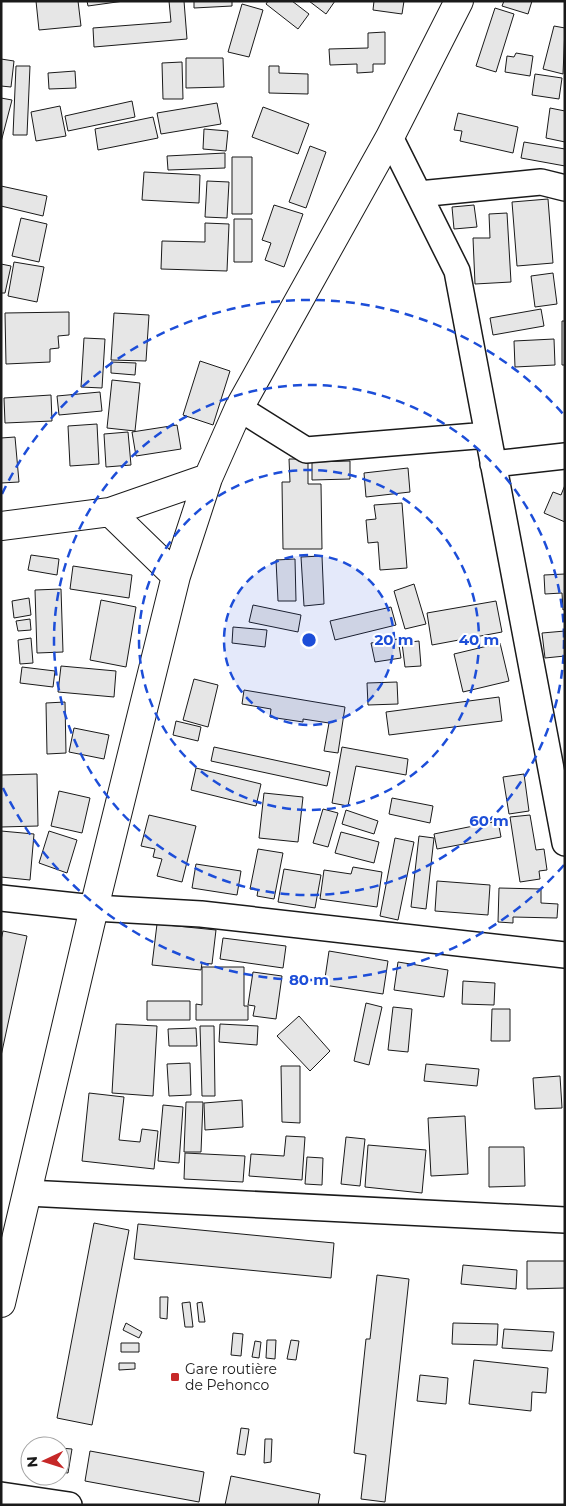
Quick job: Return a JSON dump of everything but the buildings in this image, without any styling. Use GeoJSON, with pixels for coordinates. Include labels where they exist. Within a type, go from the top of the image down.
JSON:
{"type":"FeatureCollection","features":[{"type":"Feature","properties":{"kind":"main road"},"geometry":{"type":"LineString","coordinates":[[1,1303],[94,908],[176,576],[208,478],[239,408],[390,137],[459,1]]}},
{"type":"Feature","properties":{"kind":"main road"},"geometry":{"type":"LineString","coordinates":[[1,526],[110,512],[208,478]]}},
{"type":"Feature","properties":{"kind":"main road"},"geometry":{"type":"LineString","coordinates":[[110,512],[176,576]]}},
{"type":"Feature","properties":{"kind":"street"},"geometry":{"type":"LineString","coordinates":[[390,137],[457,271],[559,787],[565,843]]}},
{"type":"Feature","properties":{"kind":"street"},"geometry":{"type":"LineString","coordinates":[[419,194],[541,182],[565,188]]}},
{"type":"Feature","properties":{"kind":"street"},"geometry":{"type":"LineString","coordinates":[[239,408],[306,450],[488,435]]}},
{"type":"Feature","properties":{"kind":"street"},"geometry":{"type":"LineString","coordinates":[[494,464],[565,456]]}},
{"type":"Feature","properties":{"kind":"street"},"geometry":{"type":"LineString","coordinates":[[1,898],[94,908],[201,914],[565,956]]}},
{"type":"Feature","properties":{"kind":"street"},"geometry":{"type":"LineString","coordinates":[[27,1193],[565,1220]]}},
{"type":"Feature","properties":{"kind":"street"},"geometry":{"type":"LineString","coordinates":[[1,1494],[69,1505]]}},
{"type":"Feature","properties":{"kind":"place","name":"Gare routière de Pehonco"},"geometry":{"type":"Point","coordinates":[175,1377]}}]}
